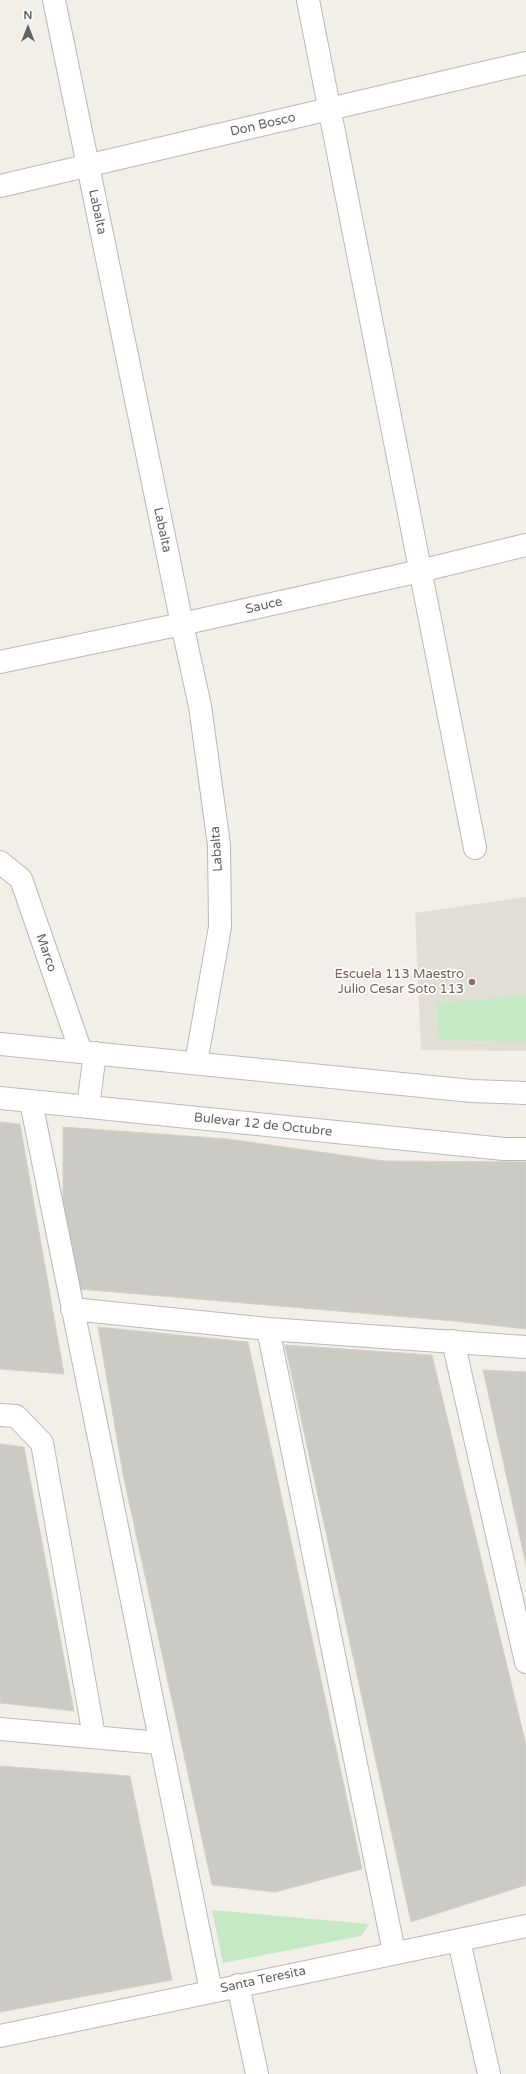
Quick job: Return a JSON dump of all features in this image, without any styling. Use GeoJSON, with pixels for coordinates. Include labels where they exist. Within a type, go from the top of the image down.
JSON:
{"type":"FeatureCollection","features":[{"type":"Feature","properties":{"kind":"street","name":"Labalta"},"geometry":{"type":"LineString","coordinates":[[54,0],[200,706],[218,845],[220,927],[196,1063]]}},
{"type":"Feature","properties":{"kind":"street"},"geometry":{"type":"LineString","coordinates":[[308,0],[476,848]]}},
{"type":"Feature","properties":{"kind":"street","name":"Don Bosco"},"geometry":{"type":"LineString","coordinates":[[0,186],[526,63]]}},
{"type":"Feature","properties":{"kind":"street","name":"Sauce"},"geometry":{"type":"LineString","coordinates":[[0,662],[182,624],[420,571],[526,545]]}},
{"type":"Feature","properties":{"kind":"street","name":"Marco"},"geometry":{"type":"LineString","coordinates":[[0,862],[21,879],[88,1052]]}},
{"type":"Feature","properties":{"kind":"street"},"geometry":{"type":"LineString","coordinates":[[0,1044],[472,1091],[526,1093]]}},
{"type":"Feature","properties":{"kind":"street"},"geometry":{"type":"LineString","coordinates":[[88,1052],[88,1107]]}},
{"type":"Feature","properties":{"kind":"street","name":"Bulevar 12 de Octubre"},"geometry":{"type":"LineString","coordinates":[[0,1098],[504,1149],[526,1149]]}},
{"type":"Feature","properties":{"kind":"street"},"geometry":{"type":"LineString","coordinates":[[30,1102],[211,1991]]}},
{"type":"Feature","properties":{"kind":"street"},"geometry":{"type":"LineString","coordinates":[[72,1309],[268,1329],[526,1347]]}},
{"type":"Feature","properties":{"kind":"street"},"geometry":{"type":"LineString","coordinates":[[268,1329],[394,1952]]}},
{"type":"Feature","properties":{"kind":"street"},"geometry":{"type":"LineString","coordinates":[[453,1341],[526,1662]]}},
{"type":"Feature","properties":{"kind":"street"},"geometry":{"type":"LineString","coordinates":[[0,1415],[16,1416],[42,1443],[94,1736]]}},
{"type":"Feature","properties":{"kind":"street"},"geometry":{"type":"LineString","coordinates":[[0,1729],[94,1736],[160,1743]]}},
{"type":"Feature","properties":{"kind":"street","name":"Santa Teresita"},"geometry":{"type":"LineString","coordinates":[[0,2036],[394,1952],[460,1941],[526,1926]]}},
{"type":"Feature","properties":{"kind":"street"},"geometry":{"type":"LineString","coordinates":[[460,1941],[489,2074]]}},
{"type":"Feature","properties":{"kind":"street"},"geometry":{"type":"LineString","coordinates":[[238,1985],[257,2074]]}},
{"type":"Feature","properties":{"kind":"shaded area","name":"Escuela 113 Maestro Julio Cesar Soto 113"},"geometry":{"type":"Polygon","coordinates":[[[526,897],[526,1051],[421,1050],[415,913],[526,897]]]}},
{"type":"Feature","properties":{"kind":"green space"},"geometry":{"type":"Polygon","coordinates":[[[526,995],[526,1042],[439,1040],[437,1003],[526,995]]]}},
{"type":"Feature","properties":{"kind":"green space"},"geometry":{"type":"Polygon","coordinates":[[[212,1910],[369,1924],[361,1936],[223,1963],[212,1910]]]}},
{"type":"Feature","properties":{"kind":"building"},"geometry":{"type":"Polygon","coordinates":[[[0,1122],[20,1124],[64,1374],[0,1369],[0,1122]]]}},
{"type":"Feature","properties":{"kind":"building"},"geometry":{"type":"Polygon","coordinates":[[[63,1127],[228,1139],[384,1161],[526,1162],[526,1329],[454,1321],[79,1289],[63,1208],[63,1127]]]}},
{"type":"Feature","properties":{"kind":"building"},"geometry":{"type":"Polygon","coordinates":[[[98,1327],[248,1342],[362,1869],[275,1892],[212,1885],[123,1474],[98,1327]]]}},
{"type":"Feature","properties":{"kind":"building"},"geometry":{"type":"Polygon","coordinates":[[[285,1345],[432,1355],[526,1745],[526,1885],[411,1922],[285,1345]]]}},
{"type":"Feature","properties":{"kind":"building"},"geometry":{"type":"Polygon","coordinates":[[[483,1370],[526,1372],[526,1565],[483,1370]]]}},
{"type":"Feature","properties":{"kind":"building"},"geometry":{"type":"Polygon","coordinates":[[[0,1444],[24,1447],[74,1711],[0,1703],[0,1444]]]}},
{"type":"Feature","properties":{"kind":"building"},"geometry":{"type":"Polygon","coordinates":[[[0,1766],[130,1776],[172,1980],[0,2012],[0,1766]]]}},
{"type":"Feature","properties":{"kind":"place","name":"Escuela 113 Maestro Julio Cesar Soto 113"},"geometry":{"type":"Point","coordinates":[472,982]}}]}
